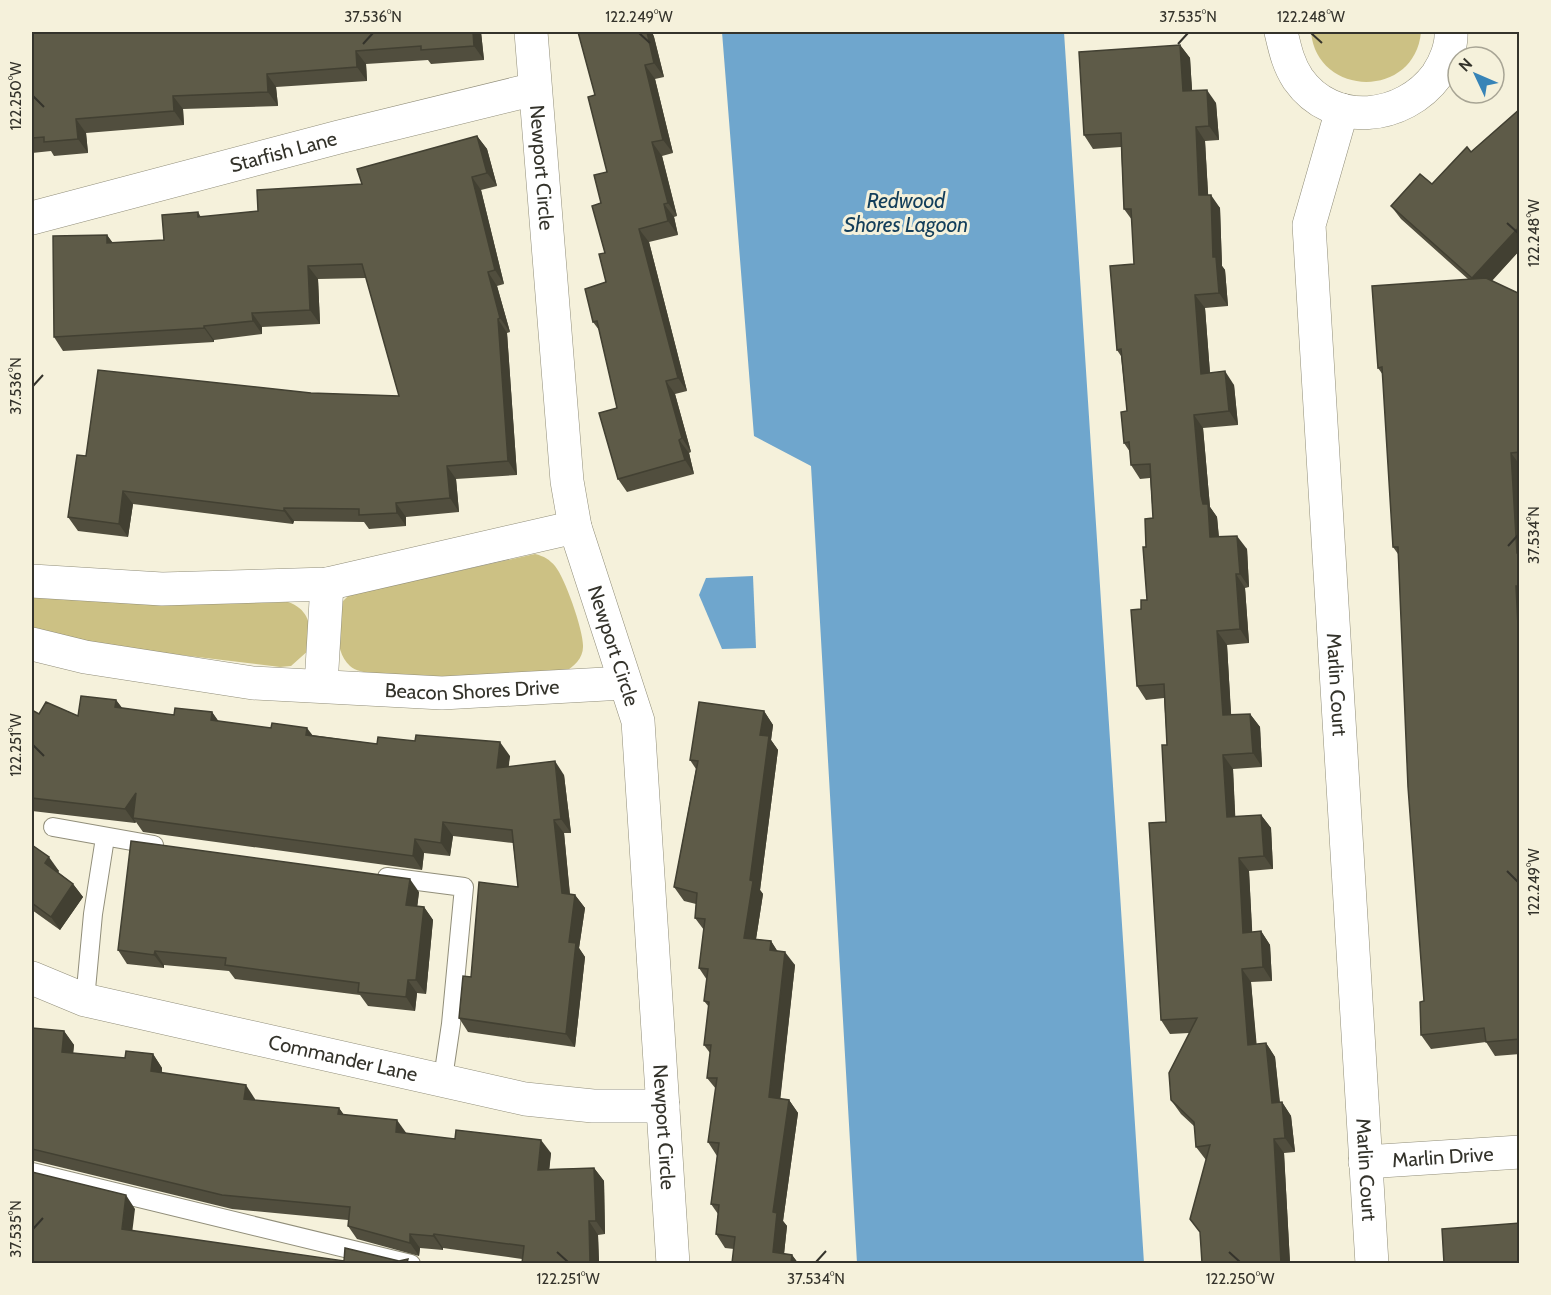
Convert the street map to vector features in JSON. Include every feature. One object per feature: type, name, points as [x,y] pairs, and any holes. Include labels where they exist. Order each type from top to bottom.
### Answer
[{"type":"street","name":"Newport Circle","points":[[531,32],[567,481],[575,527],[638,721],[673,1263]]},
{"type":"street","points":[[1281,32],[1286,57],[1299,80],[1318,99],[1342,110],[1372,113],[1401,107],[1425,90],[1443,66],[1451,32]]},
{"type":"street","name":"Starfish Lane","points":[[32,218],[339,137],[535,89]]},
{"type":"street","name":"Marlin Court","points":[[1342,110],[1309,225],[1372,1263]]},
{"type":"street","points":[[32,581],[162,589],[327,584],[575,527]]},
{"type":"street","points":[[321,685],[327,584]]},
{"type":"street","name":"Beacon Shores Drive","points":[[32,644],[85,657],[253,683],[442,693],[624,683]]},
{"type":"street","name":"Commander Lane","points":[[32,978],[85,1000],[442,1078],[525,1099],[593,1106],[663,1106]]},
{"type":"street","name":"Marlin Drive","points":[[1365,1162],[1520,1152]]},
{"type":"lane","points":[[53,827],[105,838],[175,848]]},
{"type":"lane","points":[[85,1000],[93,914],[105,838]]},
{"type":"lane","points":[[372,874],[464,887],[451,1024],[442,1078]]},
{"type":"lane","points":[[32,1172],[411,1263]]},
{"type":"shaded area","points":[[1311,32],[1421,32],[1415,54],[1402,70],[1385,79],[1366,82],[1347,79],[1330,69],[1317,54]]},
{"type":"shaded area","points":[[535,554],[549,560],[559,572],[569,593],[580,630],[583,647],[580,658],[564,672],[451,677],[387,676],[364,672],[350,666],[341,653],[338,637],[340,604],[349,595]]},
{"type":"shaded area","points":[[32,597],[160,605],[288,602],[296,605],[308,621],[310,649],[291,666],[280,667],[139,650],[41,634],[32,630]]},
{"type":"water","name":"Redwood Shores Lagoon","points":[[722,32],[1064,32],[1144,1263],[857,1263],[811,466],[754,436]]},
{"type":"water","points":[[753,576],[756,648],[722,649],[699,595],[706,578]]},
{"type":"building","points":[[32,32],[473,32],[474,46],[421,50],[421,46],[356,51],[357,67],[267,74],[268,92],[173,96],[174,111],[76,119],[78,139],[44,142],[44,137],[32,138]]},
{"type":"building","points":[[578,32],[647,32],[654,63],[645,65],[663,140],[652,142],[668,203],[664,204],[668,221],[639,229],[678,378],[666,381],[682,438],[679,440],[685,460],[618,479],[599,413],[617,408],[597,321],[593,322],[585,289],[606,282],[599,254],[605,253],[592,206],[601,203],[594,175],[607,172],[588,97],[595,95]]},
{"type":"building","points":[[1180,45],[1183,91],[1207,90],[1209,126],[1196,127],[1199,195],[1211,195],[1213,257],[1216,257],[1219,293],[1195,295],[1201,374],[1225,371],[1229,411],[1194,415],[1201,496],[1203,504],[1208,504],[1210,537],[1237,536],[1240,574],[1236,574],[1240,629],[1217,631],[1223,715],[1250,714],[1253,753],[1223,755],[1227,817],[1261,815],[1264,856],[1239,858],[1243,933],[1261,931],[1263,967],[1242,969],[1248,1045],[1266,1043],[1272,1103],[1282,1102],[1285,1138],[1274,1139],[1281,1263],[1202,1263],[1200,1232],[1190,1219],[1210,1145],[1196,1147],[1194,1122],[1171,1100],[1169,1073],[1197,1018],[1161,1020],[1149,823],[1166,822],[1162,745],[1167,745],[1164,684],[1137,686],[1131,610],[1141,609],[1141,600],[1147,600],[1143,547],[1146,547],[1145,519],[1153,518],[1150,464],[1131,465],[1129,442],[1124,443],[1121,412],[1127,411],[1121,349],[1117,350],[1110,266],[1134,264],[1131,209],[1124,209],[1121,133],[1084,135],[1079,52]]},
{"type":"building","points":[[1520,109],[1520,226],[1472,278],[1391,206],[1420,174],[1432,184],[1467,147],[1471,152]]},
{"type":"building","points":[[477,136],[487,173],[472,177],[495,270],[488,272],[500,318],[498,319],[508,461],[447,466],[450,498],[396,503],[397,513],[359,515],[359,509],[284,508],[284,511],[123,491],[119,524],[68,517],[77,455],[86,456],[98,370],[311,393],[399,396],[362,264],[308,266],[310,310],[252,313],[253,321],[204,326],[204,328],[54,337],[53,236],[107,235],[107,243],[164,240],[162,215],[198,212],[198,217],[258,211],[257,190],[362,184],[357,169]]},
{"type":"building","points":[[1486,278],[1518,293],[1520,322],[1520,452],[1511,453],[1517,553],[1520,553],[1520,586],[1516,586],[1520,666],[1520,1039],[1486,1042],[1484,1028],[1421,1035],[1420,1002],[1424,1001],[1408,787],[1398,547],[1393,547],[1382,367],[1378,368],[1372,286]]},
{"type":"building","points":[[81,696],[116,700],[115,707],[174,715],[175,708],[212,712],[211,720],[271,728],[272,723],[307,728],[306,735],[377,744],[378,737],[415,741],[416,735],[500,742],[497,768],[555,761],[561,819],[554,820],[562,893],[575,895],[569,942],[576,943],[566,1034],[459,1018],[463,976],[471,977],[479,882],[518,887],[512,830],[443,822],[441,843],[415,839],[413,856],[133,818],[136,793],[125,809],[32,798],[32,710],[39,714],[46,702],[78,716]]},
{"type":"building","points":[[699,702],[764,711],[760,735],[769,736],[750,880],[753,881],[744,938],[771,941],[770,950],[785,952],[769,1097],[789,1100],[773,1212],[777,1213],[773,1252],[792,1255],[791,1263],[732,1263],[735,1237],[716,1234],[719,1205],[711,1204],[719,1143],[708,1142],[717,1078],[707,1078],[711,1045],[704,1045],[709,1002],[704,1001],[708,969],[699,968],[705,919],[695,918],[697,893],[674,887],[698,761],[690,760]]},
{"type":"building","points":[[131,841],[410,879],[406,905],[424,907],[416,980],[408,980],[406,997],[358,992],[359,983],[225,965],[226,958],[155,951],[154,955],[118,950]]},
{"type":"building","points":[[32,845],[49,857],[45,863],[73,884],[51,917],[32,903]]},
{"type":"building","points":[[32,1028],[64,1031],[62,1052],[125,1058],[126,1051],[153,1054],[151,1071],[246,1085],[244,1099],[339,1108],[338,1114],[397,1120],[396,1132],[455,1139],[456,1130],[541,1140],[538,1170],[594,1168],[596,1221],[589,1221],[590,1263],[522,1263],[524,1246],[434,1234],[433,1236],[410,1234],[410,1243],[348,1226],[350,1207],[222,1195],[32,1149]]},
{"type":"building","points":[[32,1172],[126,1195],[122,1229],[344,1261],[345,1248],[399,1261],[408,1259],[407,1263],[32,1263]]},
{"type":"building","points":[[1520,1223],[1520,1263],[1444,1263],[1442,1229]]}]
